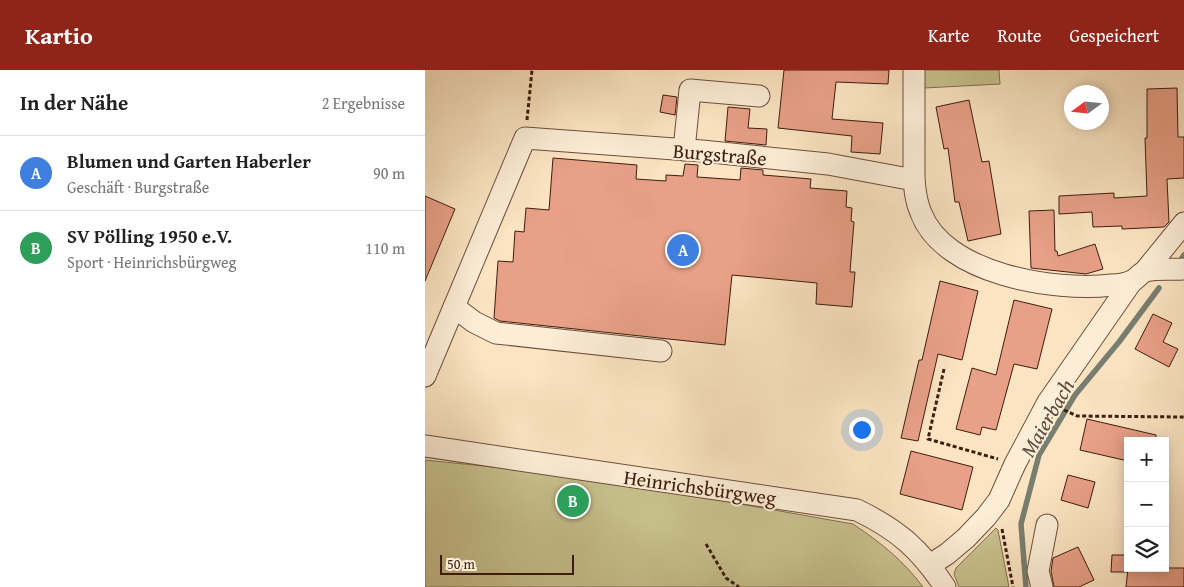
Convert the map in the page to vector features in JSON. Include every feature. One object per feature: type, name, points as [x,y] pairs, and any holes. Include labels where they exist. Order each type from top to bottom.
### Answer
[{"type":"street","points":[[914,70],[914,180],[921,213],[938,240],[954,254],[983,268],[1015,278],[1047,284],[1089,287],[1113,285],[1139,276],[1184,270]]},
{"type":"street","points":[[684,150],[690,90],[759,96]]},
{"type":"street","name":"Burgstraße","points":[[525,138],[684,150],[829,164],[914,180]]},
{"type":"street","points":[[425,376],[525,138]]},
{"type":"street","points":[[930,565],[966,538],[999,500],[1015,464],[1048,402],[1139,276],[1184,223]]},
{"type":"street","points":[[454,307],[474,322],[496,333],[661,351]]},
{"type":"street","name":"Heinrichsbürgweg","points":[[425,446],[857,510],[877,520],[915,548],[930,565],[945,587]]},
{"type":"street","points":[[1042,587],[1039,571],[1047,525]]},
{"type":"path","points":[[525,138],[531,70]]},
{"type":"path","points":[[944,369],[928,439],[1015,464]]},
{"type":"path","points":[[1077,416],[1184,417]]},
{"type":"path","points":[[999,500],[1002,529],[1013,587]]},
{"type":"path","points":[[706,544],[726,578],[739,587]]},
{"type":"shaded area","points":[[924,70],[999,70],[1000,84],[924,88]]},
{"type":"shaded area","points":[[425,460],[589,477],[853,524],[891,553],[923,587],[425,587]]},
{"type":"shaded area","points":[[996,528],[998,530],[1009,587],[959,587],[954,574],[956,568]]},
{"type":"building","points":[[784,70],[889,70],[888,84],[836,82],[832,119],[883,123],[880,154],[851,152],[852,136],[778,128]]},
{"type":"building","points":[[1177,88],[1178,137],[1184,137],[1184,178],[1167,179],[1169,222],[1164,227],[1122,229],[1122,226],[1093,227],[1092,212],[1059,214],[1059,196],[1114,193],[1114,198],[1147,196],[1145,138],[1147,138],[1147,89]]},
{"type":"building","points":[[663,95],[677,97],[675,115],[660,112]]},
{"type":"building","points":[[969,100],[982,162],[989,161],[1001,234],[968,241],[959,202],[955,202],[948,148],[944,149],[936,107]]},
{"type":"building","points":[[728,107],[750,109],[748,128],[767,129],[766,145],[725,141]]},
{"type":"building","points":[[553,158],[637,165],[636,179],[666,181],[666,175],[683,176],[685,164],[698,165],[697,177],[740,180],[741,168],[763,170],[763,175],[811,179],[810,188],[847,191],[846,207],[852,208],[851,221],[854,222],[850,272],[855,272],[852,307],[816,304],[817,283],[732,275],[725,345],[500,321],[494,318],[498,261],[513,262],[515,231],[524,232],[526,208],[549,210]]},
{"type":"building","points":[[425,196],[455,209],[425,281]]},
{"type":"building","points":[[1054,210],[1055,251],[1057,251],[1058,256],[1095,244],[1103,269],[1086,274],[1031,268],[1029,211]]},
{"type":"building","points":[[940,281],[978,291],[962,360],[938,354],[918,441],[901,438],[919,360],[922,360]]},
{"type":"building","points":[[1014,300],[1052,309],[1037,369],[1014,364],[996,430],[982,427],[980,435],[956,429],[972,368],[996,375]]},
{"type":"building","points":[[1153,314],[1172,323],[1163,342],[1178,349],[1169,367],[1135,349]]},
{"type":"building","points":[[1087,419],[1156,435],[1156,437],[1124,437],[1124,460],[1080,450]]},
{"type":"building","points":[[911,451],[973,467],[962,510],[900,494]]},
{"type":"building","points":[[1068,475],[1095,482],[1088,508],[1061,500]]},
{"type":"building","points":[[1078,547],[1094,580],[1079,587],[1054,587],[1051,571],[1053,558]]},
{"type":"building","points":[[1112,555],[1124,555],[1124,572],[1111,572]]},
{"type":"building","points":[[1169,568],[1184,568],[1184,587],[1126,587],[1128,572],[1169,572]]},
{"type":"waterway","name":"Maierbach","points":[[1026,587],[1021,524],[1039,455],[1075,395],[1119,342],[1159,288]]},
{"type":"place","name":"Blumen und Garten Haberler","points":[[683,250]]},
{"type":"place","name":"SV Pölling 1950 e.V.","points":[[573,501]]}]
